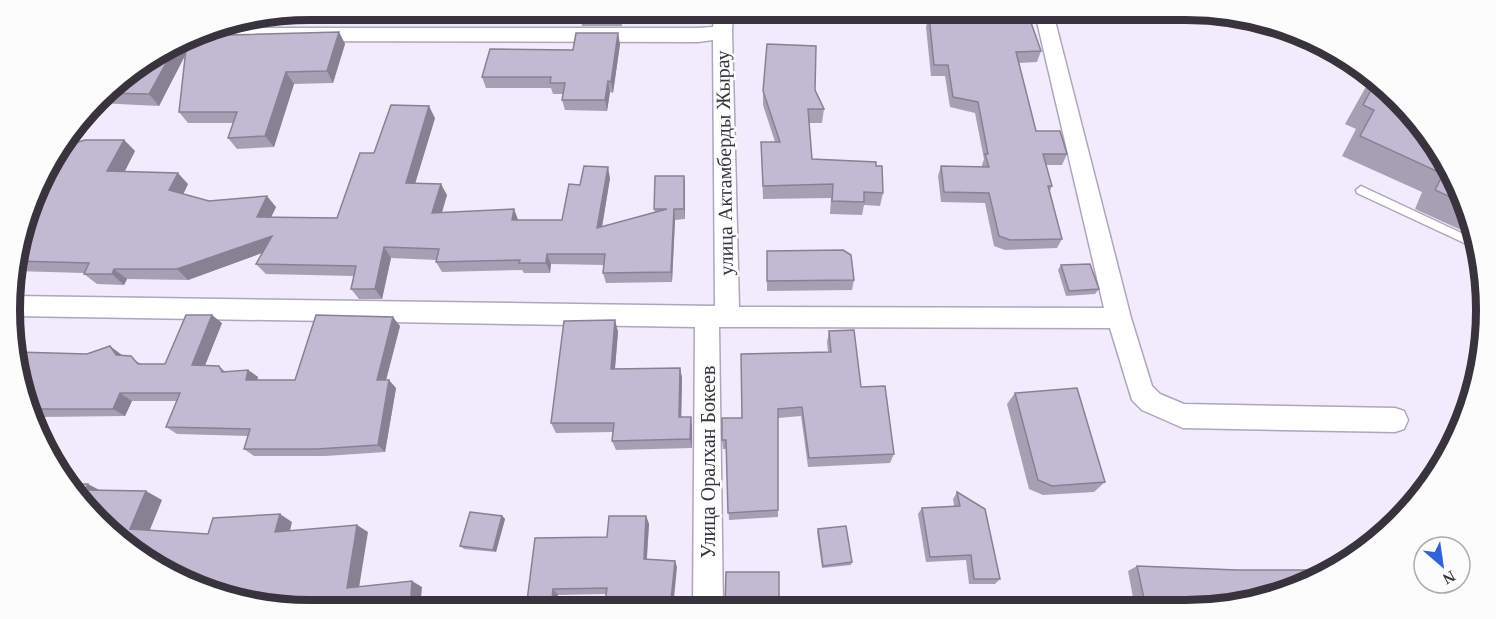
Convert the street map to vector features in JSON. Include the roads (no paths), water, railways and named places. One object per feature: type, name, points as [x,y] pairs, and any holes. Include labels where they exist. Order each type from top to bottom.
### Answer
[{"type":"street","name":"улица Актамберды Жырау","points":[[717,316],[723,20]]},
{"type":"street","points":[[1046,20],[1119,318],[1141,392],[1151,402],[1183,416],[1395,420]]},
{"type":"street","points":[[219,34],[698,35],[722,32]]},
{"type":"street","points":[[20,306],[717,316],[1119,318]]},
{"type":"street","name":"Улица Оралхан Бокеев","points":[[708,600],[717,316]]},
{"type":"lane","points":[[1361,190],[1469,241]]}]
